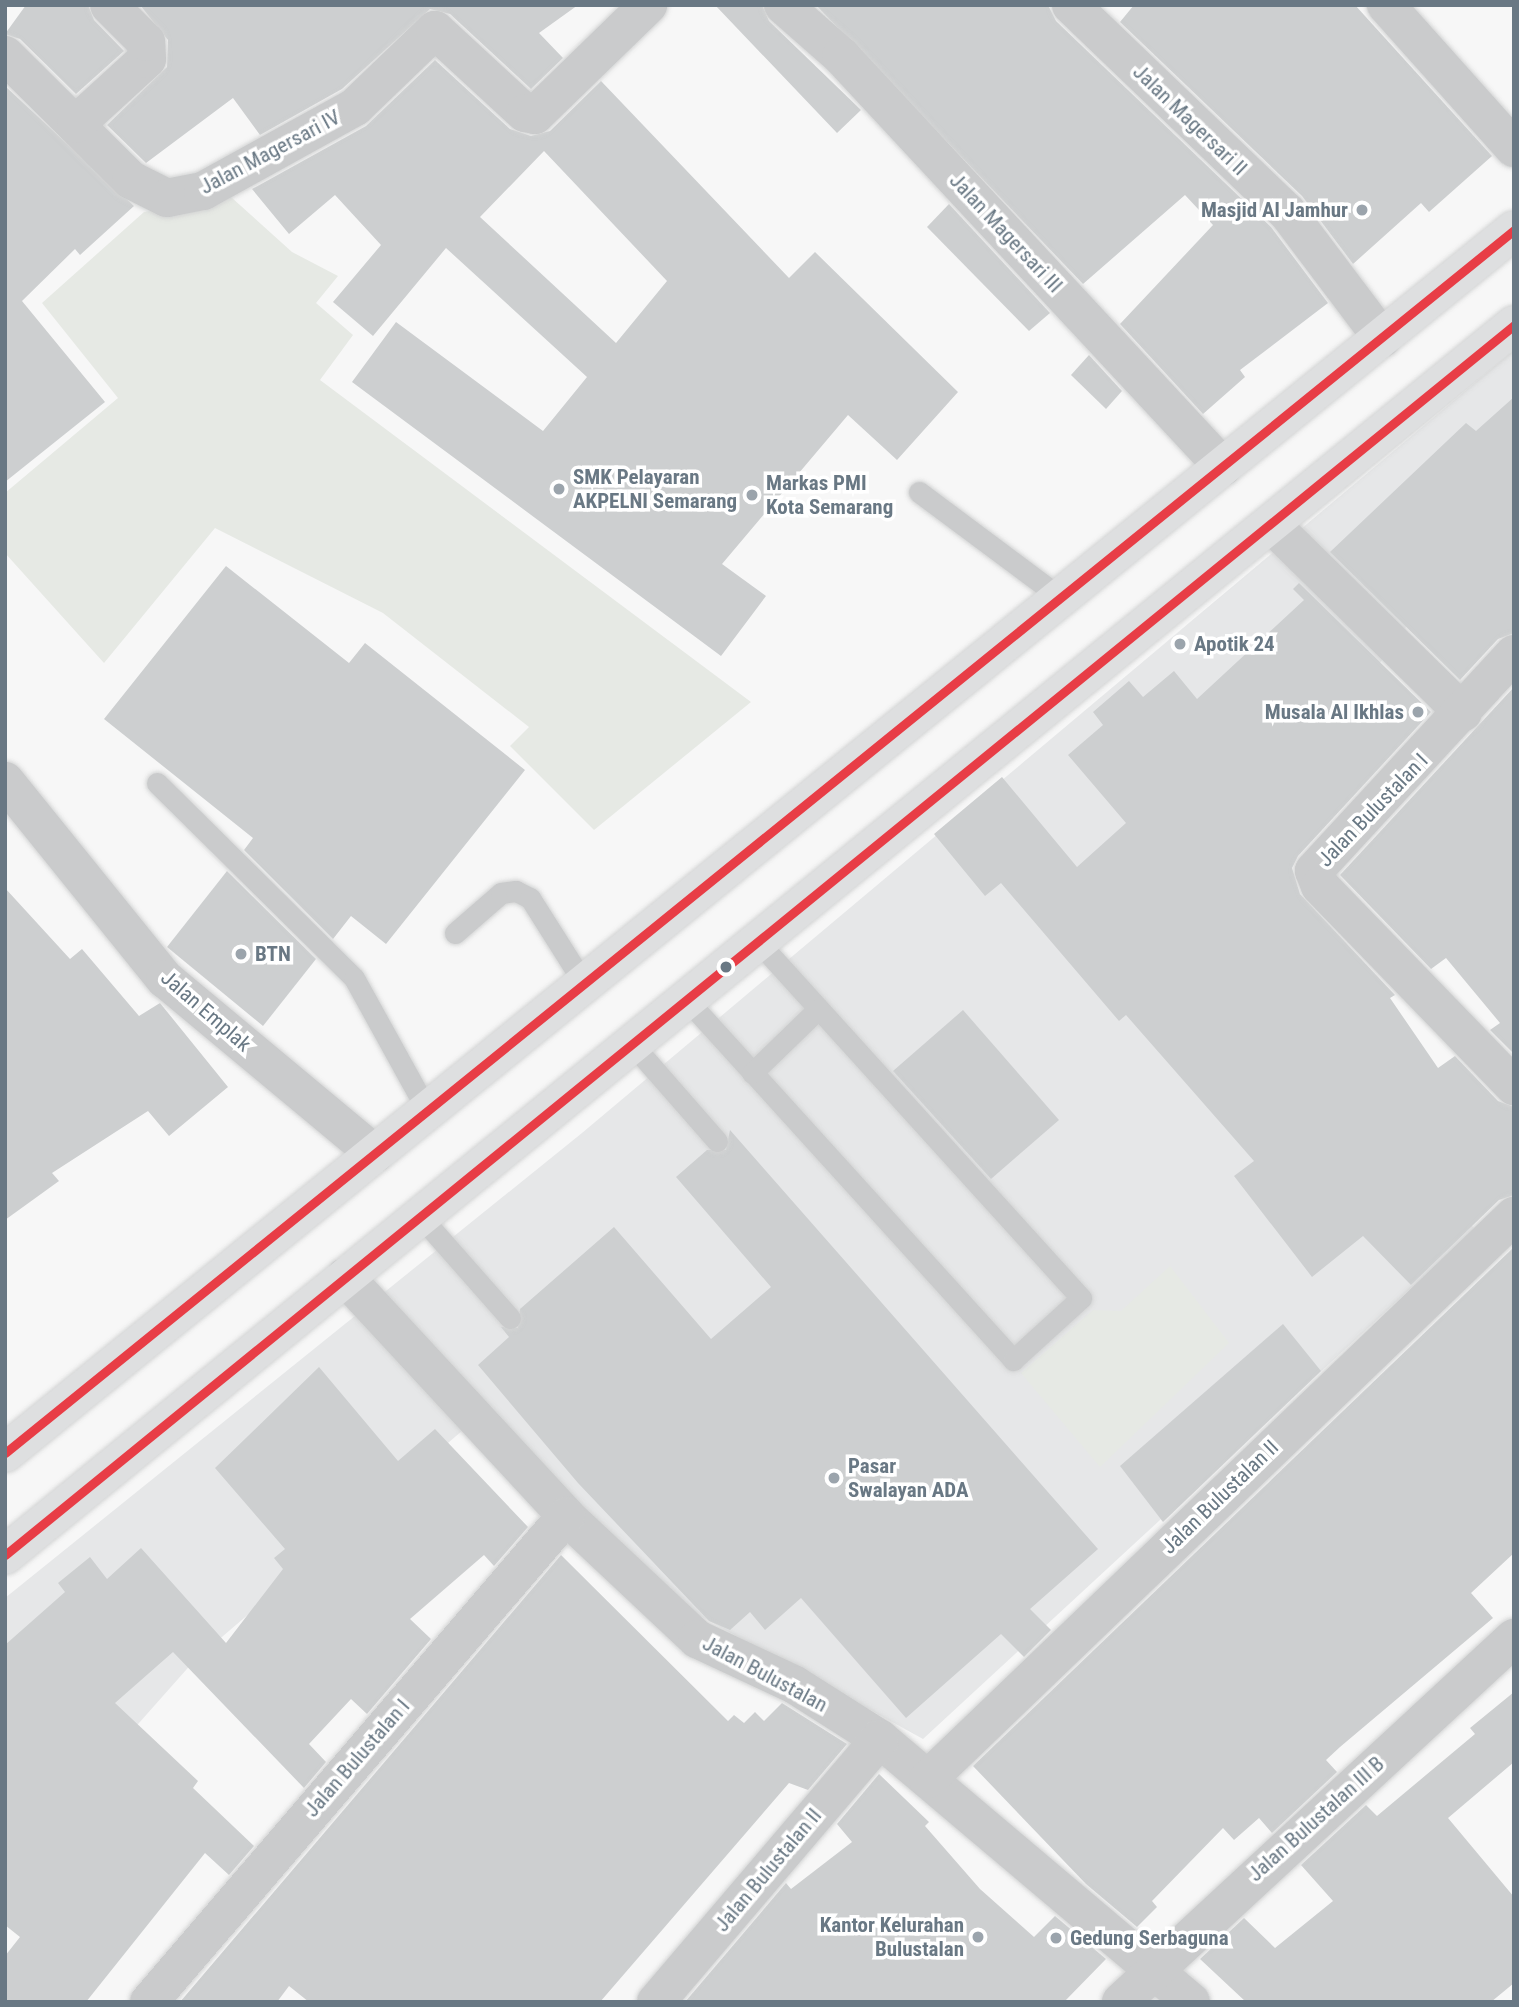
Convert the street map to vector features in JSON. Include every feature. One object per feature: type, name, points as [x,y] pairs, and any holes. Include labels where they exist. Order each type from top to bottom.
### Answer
[{"type":"highway","points":[[5,1454],[1514,230]]},
{"type":"highway","points":[[5,1555],[1514,325]]},
{"type":"street","points":[[76,124],[147,59],[146,42],[109,5]]},
{"type":"street","name":"Jalan Magersari IV","points":[[5,55],[153,194],[203,191],[355,107],[427,18],[525,113],[535,116],[648,5]]},
{"type":"street","name":"Jalan Magersari III","points":[[783,5],[841,56],[1223,467]]},
{"type":"street","name":"Jalan Magersari II","points":[[1071,5],[1287,212],[1382,338]]},
{"type":"street","points":[[1386,5],[1514,148]]},
{"type":"street","points":[[1271,524],[1463,713]]},
{"type":"street","name":"Jalan Bulustalan I","points":[[1514,654],[1463,713],[1314,871],[1320,886],[1514,1086]]},
{"type":"street","name":"Jalan Emplak","points":[[6,783],[165,979],[375,1154]]},
{"type":"street","name":"Jalan Bulustalan II","points":[[928,1779],[1514,1216]]},
{"type":"street","name":"Jalan Bulustalan","points":[[345,1277],[566,1516],[697,1639],[795,1685],[880,1739],[1191,2002]]},
{"type":"street","name":"Jalan Bulustalan I","points":[[149,2002],[566,1516]]},
{"type":"street","name":"Jalan Bulustalan III B","points":[[1121,2002],[1514,1639]]},
{"type":"street","name":"Jalan Bulustalan II","points":[[656,2002],[880,1739]]},
{"type":"lane","points":[[919,492],[1061,598]]},
{"type":"lane","points":[[157,783],[354,978],[428,1112]]},
{"type":"lane","points":[[455,933],[501,892],[516,891],[530,898],[585,985]]},
{"type":"lane","points":[[687,1000],[1013,1360],[1081,1298],[758,942]]},
{"type":"lane","points":[[752,1073],[818,1009]]},
{"type":"lane","points":[[632,1044],[717,1141]]},
{"type":"lane","points":[[420,1216],[510,1318]]},
{"type":"shaded area","points":[[231,197],[292,252],[338,276],[316,303],[353,335],[320,380],[751,702],[594,830],[510,746],[529,727],[383,613],[215,528],[104,663],[5,553],[5,493],[118,398],[42,303],[144,212]]},
{"type":"shaded area","points":[[1514,350],[1514,495],[1458,555],[1328,735],[1180,919],[1475,1229],[923,1739],[646,1586],[491,1406],[194,1661],[5,1874],[5,1598],[582,1133]]},
{"type":"shaded area","points":[[1170,1266],[1229,1343],[1100,1467],[1021,1373],[1093,1310],[1121,1311]]},
{"type":"building","points":[[26,5],[88,5],[94,20],[124,51],[76,94],[20,39],[5,34]]},
{"type":"building","points":[[140,5],[578,5],[539,33],[563,58],[531,89],[450,14],[430,9],[342,89],[260,135],[233,98],[146,163],[107,125],[167,67],[168,40]]},
{"type":"building","points":[[715,5],[762,5],[769,21],[861,110],[837,133]]},
{"type":"building","points":[[816,5],[1048,5],[1056,21],[1271,227],[1328,303],[1240,370],[1245,377],[1203,414],[1120,324],[1213,225],[1185,195],[1083,284]]},
{"type":"building","points":[[1134,5],[1355,5],[1492,156],[1429,212],[1421,203],[1353,264],[1302,196],[1120,22]]},
{"type":"building","points":[[435,60],[510,129],[531,136],[550,131],[601,81],[789,278],[815,252],[958,392],[897,460],[848,415],[722,564],[766,596],[721,656],[352,382],[396,322],[543,431],[587,377],[446,248],[373,336],[333,302],[381,245],[335,195],[289,234],[252,189],[366,126]],"holes":[[[544,151],[667,281],[616,343],[480,217]]]},
{"type":"building","points":[[5,86],[134,206],[80,255],[75,249],[22,301],[105,402],[5,482]]},
{"type":"building","points":[[949,204],[1050,313],[1029,331],[927,227]]},
{"type":"building","points":[[1089,355],[1122,391],[1106,409],[1071,375]]},
{"type":"building","points":[[1514,397],[1514,633],[1498,639],[1460,680],[1330,552],[1466,423],[1476,431]]},
{"type":"building","points":[[226,566],[349,663],[365,643],[525,770],[386,944],[351,916],[333,939],[244,850],[253,838],[104,719]]},
{"type":"building","points":[[1299,583],[1431,712],[1298,856],[1292,868],[1300,894],[1395,995],[1390,998],[1438,1068],[1455,1056],[1498,1101],[1514,1107],[1514,1195],[1499,1200],[1411,1285],[1363,1236],[1312,1277],[1234,1176],[1254,1161],[1126,1015],[1119,1021],[1001,883],[985,896],[934,834],[1002,777],[1077,867],[1126,823],[1068,755],[1103,725],[1093,712],[1129,681],[1143,697],[1174,671],[1197,699],[1304,600],[1293,589]]},
{"type":"building","points":[[1514,687],[1514,1054],[1490,1030],[1500,1023],[1446,958],[1431,969],[1340,875]]},
{"type":"building","name":"BTN","points":[[227,871],[316,959],[263,1026],[167,947]]},
{"type":"building","points":[[5,888],[70,959],[82,949],[139,1016],[160,1003],[228,1087],[169,1136],[148,1111],[52,1173],[59,1181],[5,1220]]},
{"type":"building","points":[[963,1010],[1059,1120],[991,1179],[893,1071]]},
{"type":"building","name":"Pasar Swalayan ADA","points":[[730,1130],[1098,1549],[1030,1609],[1051,1630],[1024,1657],[1001,1634],[906,1718],[801,1598],[765,1630],[750,1612],[730,1630],[709,1621],[578,1483],[478,1365],[509,1337],[501,1327],[518,1328],[520,1309],[614,1227],[711,1339],[771,1287],[676,1177],[707,1150],[726,1150]]},
{"type":"building","points":[[1514,1247],[1514,1553],[1471,1593],[1493,1618],[1326,1760],[1337,1772],[1272,1833],[1259,1818],[1234,1840],[1223,1828],[1152,1901],[1157,1907],[1137,1927],[1086,1884],[973,1766]]},
{"type":"building","points":[[1283,1324],[1321,1371],[1163,1522],[1120,1466]]},
{"type":"building","points":[[319,1367],[398,1461],[435,1429],[528,1527],[494,1566],[484,1555],[410,1619],[431,1639],[367,1714],[351,1699],[309,1744],[326,1762],[304,1788],[173,1652],[115,1703],[198,1781],[193,1788],[254,1846],[229,1875],[205,1853],[86,2002],[5,2002],[5,1956],[20,1937],[5,1925],[5,1645],[65,1592],[58,1583],[90,1557],[107,1579],[141,1548],[226,1643],[283,1569],[274,1558],[285,1549],[215,1468]]},
{"type":"building","points":[[561,1555],[728,1721],[734,1715],[744,1723],[755,1712],[764,1721],[782,1703],[847,1744],[808,1790],[789,1783],[600,2002],[309,2002],[289,1986],[277,2002],[180,2002]]},
{"type":"building","points":[[1514,1692],[1514,1762],[1448,1818],[1514,1897],[1514,1983],[1491,2002],[1246,2002],[1200,1959],[1244,1918],[1275,1948],[1333,1901],[1301,1865],[1366,1805],[1377,1816],[1475,1734],[1470,1728]]},
{"type":"building","points":[[879,1774],[929,1822],[925,1826],[980,1889],[1034,1937],[1055,1916],[1106,1959],[1064,2002],[685,2002],[786,1883],[791,1889],[852,1842],[837,1824]]},
{"type":"transit line","points":[[5,1453],[1514,230]]},
{"type":"transit line","points":[[5,1555],[1514,325]]},
{"type":"place","name":"Masjid Al Jamhur","points":[[1362,210]]},
{"type":"place","name":"SMK Pelayaran AKPELNI Semarang","points":[[559,489]]},
{"type":"place","name":"Markas PMI Kota Semarang","points":[[752,495]]},
{"type":"place","name":"Apotik 24","points":[[1180,644]]},
{"type":"place","name":"Musala Al Ikhlas","points":[[1418,712]]},
{"type":"place","name":"BTN","points":[[241,954]]},
{"type":"place","name":"Pasar Swalayan ADA","points":[[834,1478]]},
{"type":"place","name":"Kantor Kelurahan Bulustalan","points":[[978,1937]]},
{"type":"place","name":"Gedung Serbaguna","points":[[1056,1938]]}]
